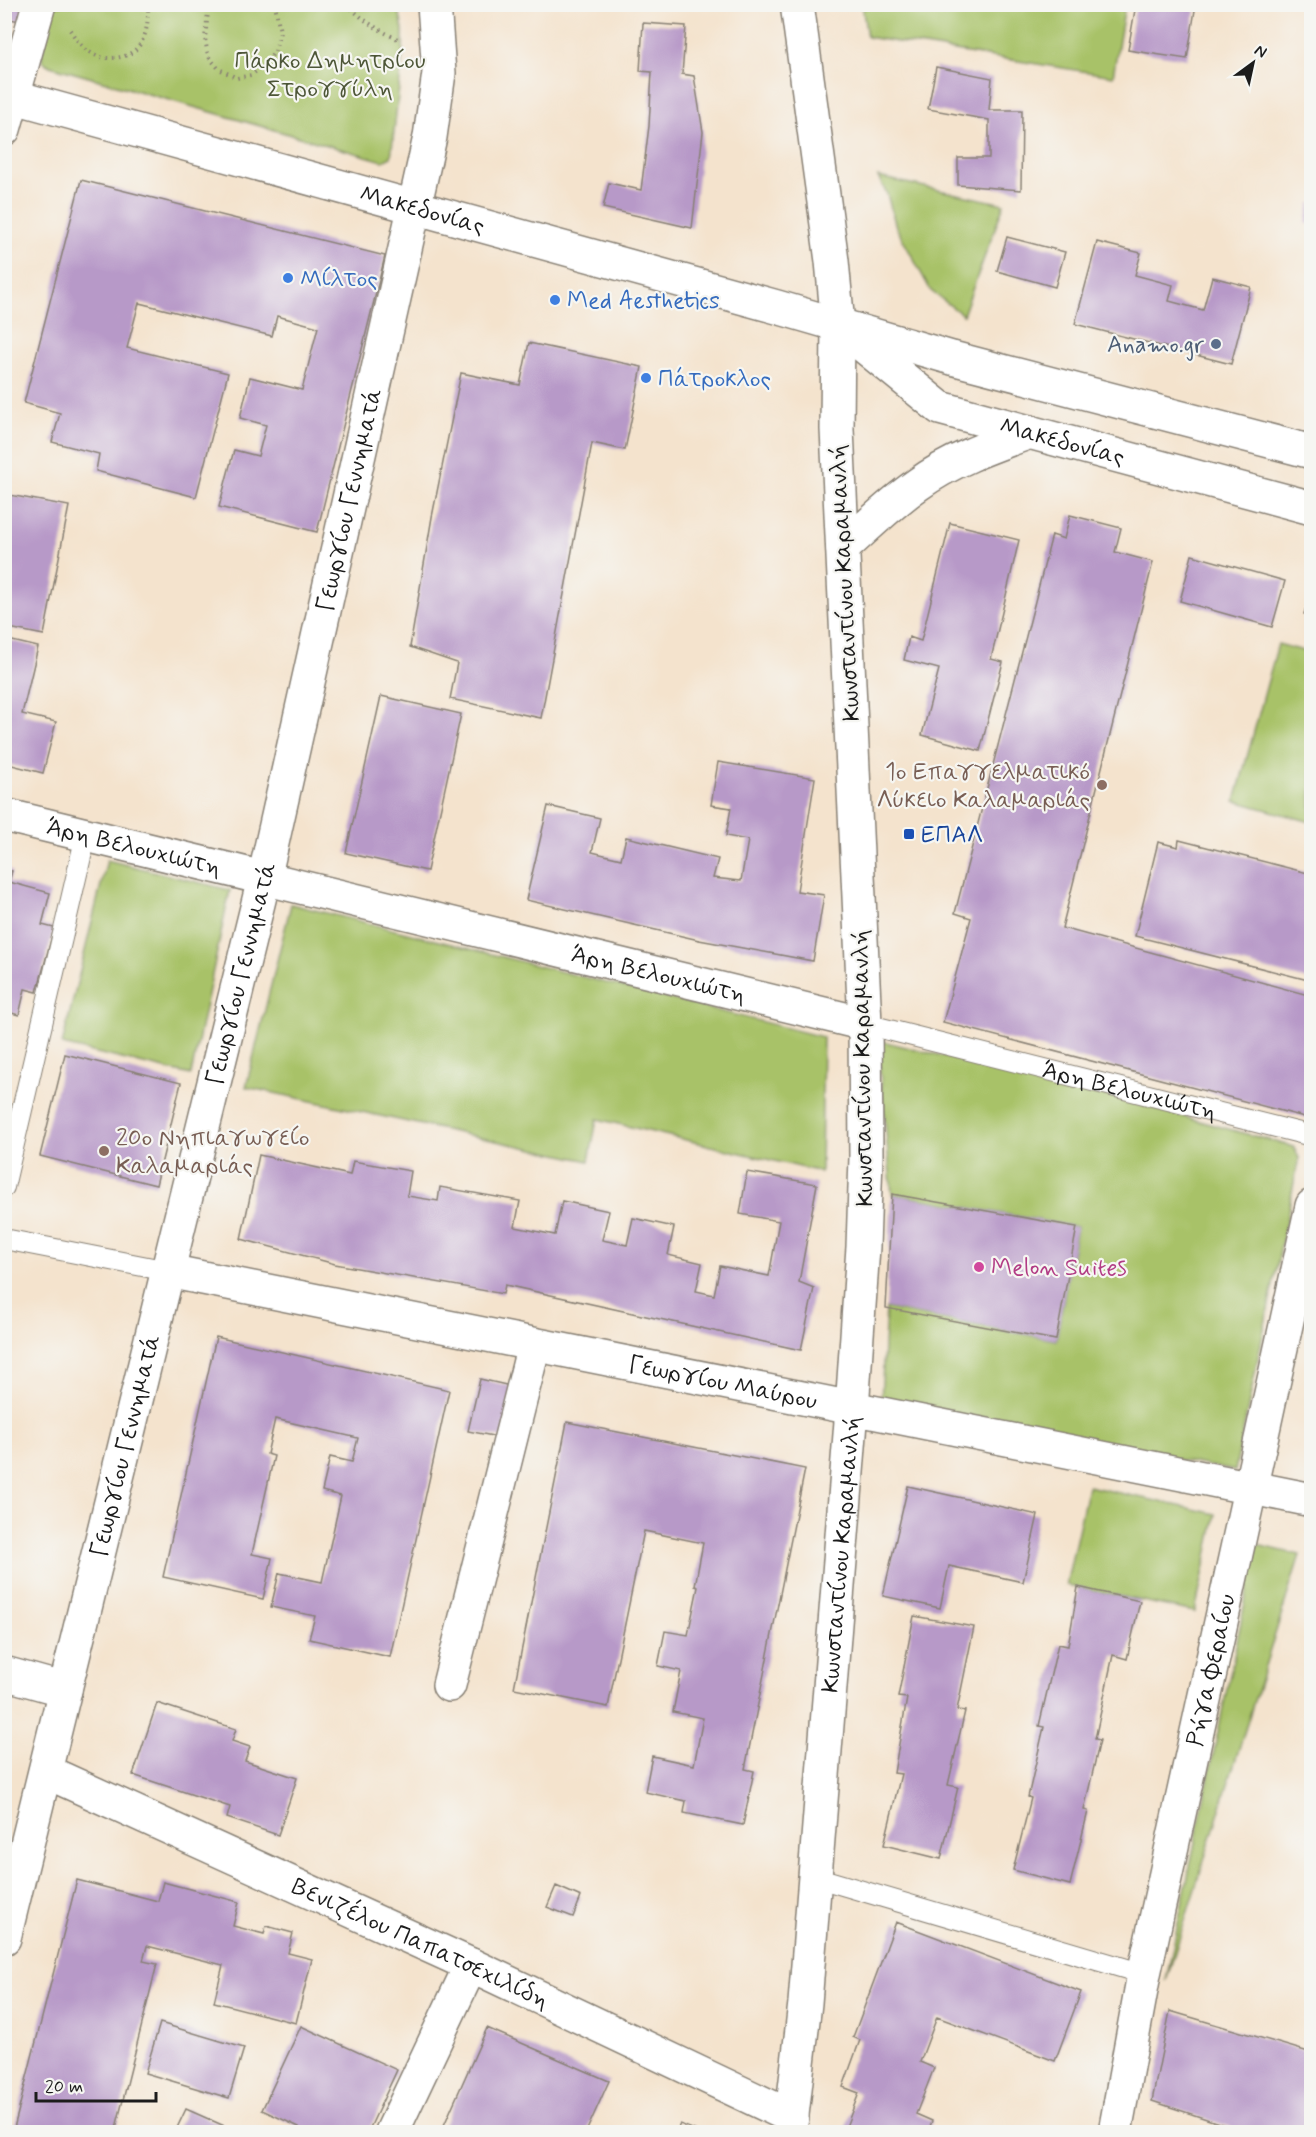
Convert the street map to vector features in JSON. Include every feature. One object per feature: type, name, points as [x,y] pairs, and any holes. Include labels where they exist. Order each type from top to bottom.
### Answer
[{"type":"street","points":[[4,129],[8,95],[39,4]]},
{"type":"street","name":"Γεωργίου Γεννηματά","points":[[4,1938],[264,879],[430,137],[440,73],[434,4]]},
{"type":"street","name":"Κωνσταντίνου Καραμανλή","points":[[791,2125],[804,2013],[852,1409],[863,1247],[866,1157],[865,1024],[837,429],[838,325],[832,261],[797,4]]},
{"type":"street","name":"Μακεδονίας","points":[[8,95],[964,361],[1311,452]]},
{"type":"street","name":"Μακεδονίας","points":[[838,325],[940,408],[1311,508]]},
{"type":"street","points":[[843,548],[916,485],[950,464],[1030,432]]},
{"type":"street","name":"Άρη Βελουχιώτη","points":[[4,815],[865,1024]]},
{"type":"street","name":"Ρήγα Φεραίου","points":[[1115,2133],[1144,1974],[1311,1206]]},
{"type":"street","name":"Γεωργίου Μαύρου","points":[[168,1271],[1311,1500]]},
{"type":"street","points":[[449,1685],[534,1346]]},
{"type":"street","points":[[4,1673],[65,1690]]},
{"type":"street","name":"Βενιζέλου Παπατσεχιλίδη","points":[[46,1772],[471,1965],[791,2125]]},
{"type":"street","points":[[392,2133],[471,1965]]},
{"type":"lane","points":[[4,1187],[86,835]]},
{"type":"lane","name":"Άρη Βελουχιώτη","points":[[865,1024],[1311,1136]]},
{"type":"lane","points":[[4,1239],[168,1271]]},
{"type":"lane","points":[[815,1877],[1144,1974]]},
{"type":"path","points":[[67,25],[87,51],[101,58],[121,58],[139,48],[147,31],[148,4]]},
{"type":"path","points":[[210,4],[205,38],[208,56],[219,69],[237,78],[251,75],[264,66],[275,51],[280,32],[275,4]]},
{"type":"path","points":[[347,4],[378,30],[403,42]]},
{"type":"green space","points":[[862,4],[1125,5],[1113,76],[867,37]]},
{"type":"green space","name":"Πάρκο Δημητρίου Στρογγύλη","points":[[55,5],[398,5],[403,30],[403,53],[391,157],[383,161],[50,66],[42,61],[42,53]]},
{"type":"green space","points":[[878,177],[1004,204],[963,315],[931,291],[896,227],[887,194]]},
{"type":"green space","points":[[1278,644],[1311,653],[1311,822],[1235,801]]},
{"type":"green space","points":[[107,860],[230,890],[191,1075],[62,1045]]},
{"type":"green space","points":[[291,904],[823,1037],[821,1172],[597,1119],[589,1161],[246,1087]]},
{"type":"green space","points":[[877,1040],[1101,1094],[1294,1147],[1299,1158],[1235,1471],[881,1402],[886,1308],[1056,1340],[1077,1227],[892,1194]]},
{"type":"green space","points":[[1088,1486],[1216,1514],[1195,1612],[1066,1585]]},
{"type":"green space","points":[[1257,1545],[1300,1555],[1166,1981]]},
{"type":"building","points":[[4,4],[24,4],[20,21],[4,18]]},
{"type":"building","points":[[1136,4],[1196,4],[1187,59],[1128,50]]},
{"type":"building","points":[[643,23],[686,26],[682,74],[694,76],[703,132],[692,228],[603,208],[609,183],[641,190],[649,126],[652,72],[640,71]]},
{"type":"building","points":[[936,67],[992,78],[989,110],[1022,110],[1021,190],[958,185],[958,158],[989,158],[989,120],[928,109]]},
{"type":"building","points":[[81,180],[385,256],[317,532],[219,507],[234,450],[258,456],[266,425],[240,418],[250,377],[302,390],[318,327],[277,316],[272,336],[139,303],[127,348],[228,373],[196,497],[96,471],[99,454],[52,442],[60,413],[24,403]]},
{"type":"building","points":[[1310,203],[1312,203],[1312,225],[1306,223]]},
{"type":"building","points":[[1007,237],[1065,252],[1055,287],[997,271]]},
{"type":"building","points":[[1097,242],[1141,253],[1135,275],[1173,285],[1169,301],[1203,310],[1212,277],[1251,287],[1231,364],[1075,324]]},
{"type":"building","points":[[529,343],[642,367],[625,450],[592,443],[541,718],[450,699],[457,663],[410,647],[432,517],[461,373],[520,385]]},
{"type":"building","points":[[4,494],[69,506],[44,635],[4,627]]},
{"type":"building","points":[[1070,515],[1121,528],[1115,552],[1153,562],[1062,928],[1312,996],[1312,1119],[943,1022],[971,918],[955,913],[1052,535],[1064,539]]},
{"type":"building","points":[[950,523],[1019,540],[991,659],[1003,662],[980,751],[922,735],[939,669],[904,660],[909,637],[921,641]]},
{"type":"building","points":[[1192,555],[1285,581],[1272,627],[1180,601]]},
{"type":"building","points":[[1312,591],[1312,616],[1304,614]]},
{"type":"building","points":[[4,639],[38,647],[22,714],[56,722],[43,773],[4,763]]},
{"type":"building","points":[[381,696],[461,714],[427,871],[346,853]]},
{"type":"building","points":[[718,762],[815,778],[797,891],[824,895],[813,961],[699,940],[526,900],[548,806],[600,818],[592,852],[621,859],[626,837],[718,859],[713,878],[741,881],[748,840],[726,836],[731,808],[711,805]]},
{"type":"building","points":[[1179,840],[1312,874],[1312,981],[1135,936],[1158,842],[1178,847]]},
{"type":"building","points":[[4,870],[12,871],[9,882],[50,893],[42,925],[54,928],[37,992],[25,989],[19,1015],[4,1011]]},
{"type":"building","points":[[65,1054],[181,1083],[156,1185],[40,1156]]},
{"type":"building","points":[[259,1155],[350,1175],[353,1161],[411,1171],[407,1196],[438,1201],[440,1187],[520,1201],[515,1227],[555,1235],[562,1201],[609,1211],[602,1240],[627,1245],[633,1218],[674,1227],[668,1255],[702,1263],[696,1291],[714,1295],[720,1266],[769,1276],[779,1221],[740,1214],[747,1172],[817,1184],[799,1282],[814,1288],[801,1350],[505,1285],[503,1294],[335,1264],[241,1239]]},
{"type":"building","name":"Melon Suites","points":[[892,1194],[1077,1227],[1056,1340],[886,1308]]},
{"type":"building","points":[[216,1337],[449,1390],[390,1657],[309,1639],[315,1616],[271,1607],[279,1573],[322,1582],[341,1496],[322,1491],[330,1457],[352,1462],[358,1438],[275,1419],[267,1454],[274,1456],[252,1554],[272,1558],[263,1599],[163,1577]]},
{"type":"building","points":[[480,1379],[519,1388],[508,1439],[468,1431]]},
{"type":"building","points":[[567,1422],[805,1469],[745,1769],[754,1771],[743,1825],[684,1813],[686,1801],[645,1792],[652,1756],[694,1765],[703,1718],[673,1712],[681,1671],[658,1666],[665,1631],[688,1635],[698,1587],[695,1586],[703,1543],[644,1531],[608,1707],[514,1688]]},
{"type":"building","points":[[908,1486],[1038,1515],[1023,1582],[949,1566],[940,1608],[883,1596]]},
{"type":"building","points":[[1078,1587],[1140,1601],[1127,1659],[1113,1655],[1095,1739],[1100,1740],[1084,1810],[1088,1811],[1070,1885],[1013,1870],[1031,1798],[1028,1797],[1044,1727],[1039,1726],[1058,1644],[1068,1646]]},
{"type":"building","points":[[914,1616],[974,1627],[957,1710],[965,1711],[948,1785],[958,1787],[941,1859],[884,1845],[901,1774],[894,1773],[907,1698],[898,1697]]},
{"type":"building","points":[[157,1703],[236,1729],[232,1741],[250,1747],[245,1761],[297,1778],[278,1835],[227,1818],[230,1807],[133,1775]]},
{"type":"building","points":[[77,1880],[158,1901],[163,1882],[239,1902],[233,1926],[264,1934],[266,1926],[293,1933],[288,1953],[312,1959],[296,2023],[214,2002],[223,1965],[147,1946],[143,1961],[157,1964],[115,2132],[13,2132]]},
{"type":"building","points":[[556,1886],[581,1897],[573,1917],[547,1907]]},
{"type":"building","points":[[896,1922],[1081,1992],[1055,2061],[937,2017],[920,2062],[934,2068],[916,2114],[932,2121],[928,2132],[844,2132],[859,2093],[843,2087],[860,2040],[853,2037]]},
{"type":"building","points":[[1170,2011],[1312,2053],[1312,2132],[1246,2132],[1152,2101]]},
{"type":"building","points":[[160,2023],[244,2048],[229,2098],[145,2073]]},
{"type":"building","points":[[301,2026],[397,2070],[368,2132],[297,2132],[299,2127],[262,2110]]},
{"type":"building","points":[[487,2028],[609,2081],[586,2132],[441,2132]]},
{"type":"building","points":[[186,2109],[238,2132],[175,2132]]},
{"type":"building","points":[[680,2124],[699,2132],[676,2132]]},
{"type":"place","name":"Μίλτος","points":[[288,278]]},
{"type":"place","name":"Med Aesthetics","points":[[555,300]]},
{"type":"place","name":"Anamo.gr","points":[[1216,344]]},
{"type":"place","name":"Πάτροκλος","points":[[646,378]]},
{"type":"place","name":"1ο Επαγγελματικό Λύκειο Καλαμαριάς","points":[[1102,785]]},
{"type":"place","name":"ΕΠΑΛ","points":[[909,834]]},
{"type":"place","name":"20ο Νηπιαγωγείο Καλαμαριάς","points":[[104,1151]]},
{"type":"place","name":"Melon Suites","points":[[979,1267]]}]
